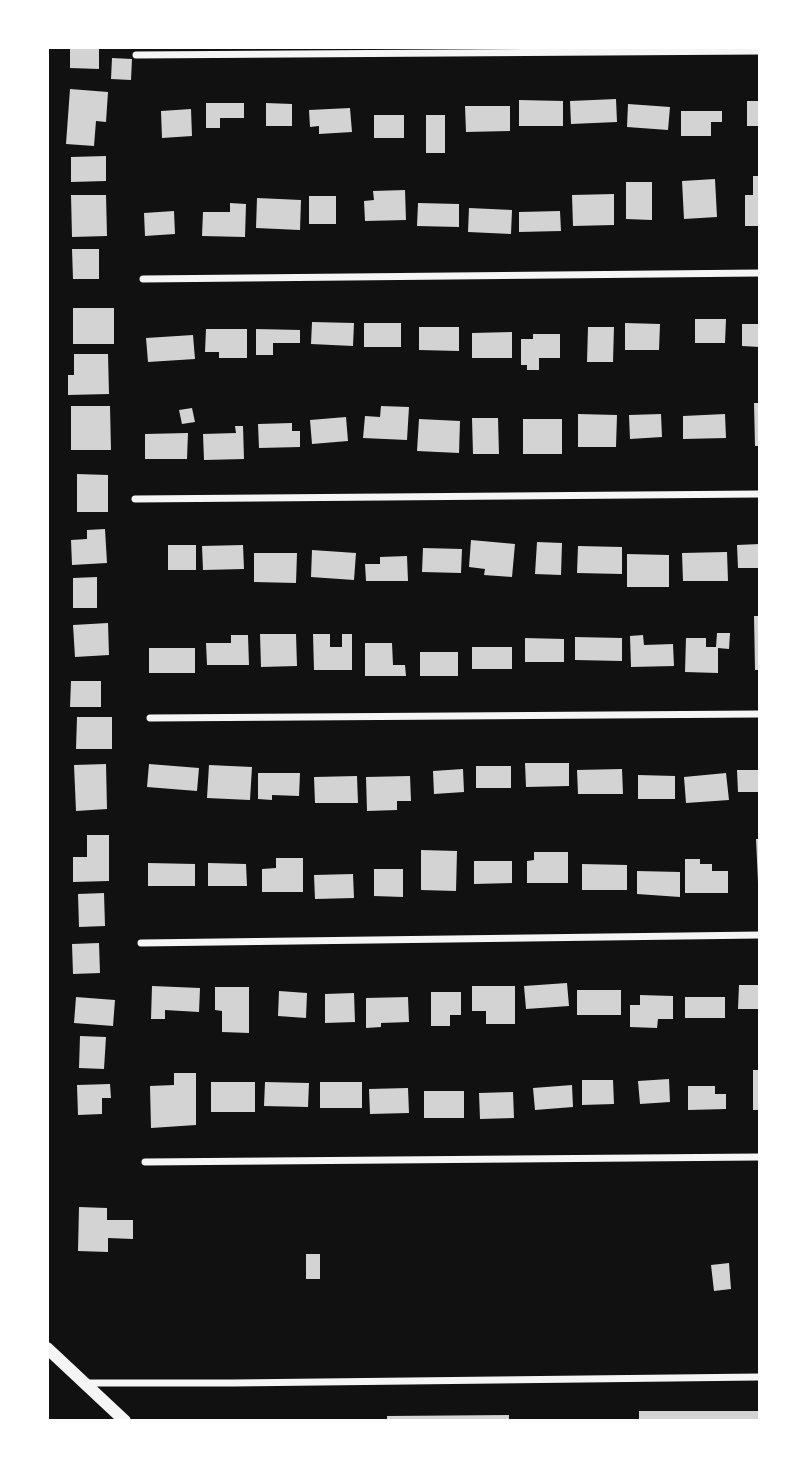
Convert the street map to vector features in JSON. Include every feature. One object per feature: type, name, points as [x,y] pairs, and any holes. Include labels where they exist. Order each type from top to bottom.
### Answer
[{"type":"street","points":[[136,55],[760,51]]},
{"type":"street","points":[[143,279],[760,273]]},
{"type":"street","points":[[135,499],[760,494]]},
{"type":"street","points":[[150,718],[760,715]]},
{"type":"street","points":[[141,943],[760,935]]},
{"type":"street","points":[[145,1162],[760,1157]]},
{"type":"street","points":[[47,1348],[125,1421]]},
{"type":"street","points":[[86,1383],[233,1384],[760,1377]]},
{"type":"building","points":[[70,47],[99,47],[99,69],[70,68]]},
{"type":"building","points":[[112,58],[132,59],[131,80],[111,79]]},
{"type":"building","points":[[70,89],[108,92],[106,122],[96,121],[94,146],[66,144]]},
{"type":"building","points":[[616,99],[617,122],[571,124],[570,101]]},
{"type":"building","points":[[519,100],[563,101],[563,126],[519,126]]},
{"type":"building","points":[[747,101],[760,101],[760,126],[747,126]]},
{"type":"building","points":[[206,103],[244,103],[244,118],[220,118],[220,128],[206,128]]},
{"type":"building","points":[[266,103],[292,104],[292,126],[266,126]]},
{"type":"building","points":[[628,104],[670,107],[668,130],[627,127]]},
{"type":"building","points":[[465,106],[510,106],[510,131],[466,132]]},
{"type":"building","points":[[350,108],[352,132],[319,134],[319,126],[310,127],[309,110]]},
{"type":"building","points":[[191,109],[192,136],[162,138],[161,111]]},
{"type":"building","points":[[681,111],[722,111],[722,122],[711,122],[711,136],[681,136]]},
{"type":"building","points":[[374,115],[404,115],[404,138],[374,138]]},
{"type":"building","points":[[426,115],[445,115],[445,153],[426,153]]},
{"type":"building","points":[[106,156],[106,181],[71,182],[71,157]]},
{"type":"building","points":[[753,176],[760,176],[760,226],[745,226],[745,195],[753,195]]},
{"type":"building","points":[[715,179],[717,217],[684,219],[682,181]]},
{"type":"building","points":[[626,182],[652,182],[652,220],[626,219]]},
{"type":"building","points":[[405,190],[406,220],[365,221],[364,201],[374,200],[373,191]]},
{"type":"building","points":[[614,194],[614,225],[573,226],[572,195]]},
{"type":"building","points":[[71,195],[106,195],[107,236],[72,237]]},
{"type":"building","points":[[309,196],[336,196],[336,224],[309,224]]},
{"type":"building","points":[[257,198],[301,200],[300,230],[256,228]]},
{"type":"building","points":[[230,203],[246,204],[245,237],[202,236],[203,212],[230,212]]},
{"type":"building","points":[[418,203],[459,204],[459,227],[417,226]]},
{"type":"building","points":[[469,208],[512,210],[511,234],[468,232]]},
{"type":"building","points":[[174,211],[175,234],[145,236],[144,213]]},
{"type":"building","points":[[560,211],[561,231],[519,232],[519,212]]},
{"type":"building","points":[[72,249],[99,249],[99,279],[73,279]]},
{"type":"building","points":[[73,308],[114,308],[114,344],[73,344]]},
{"type":"building","points":[[695,319],[726,319],[725,343],[695,343]]},
{"type":"building","points":[[312,322],[354,323],[353,346],[311,344]]},
{"type":"building","points":[[364,323],[401,323],[401,347],[364,347]]},
{"type":"building","points":[[625,323],[660,324],[659,350],[625,350]]},
{"type":"building","points":[[742,324],[760,324],[760,347],[742,346]]},
{"type":"building","points":[[419,327],[459,327],[459,351],[419,350]]},
{"type":"building","points":[[588,327],[614,327],[613,362],[587,362]]},
{"type":"building","points":[[206,329],[247,329],[247,358],[219,358],[219,352],[205,352]]},
{"type":"building","points":[[256,329],[300,330],[300,343],[273,343],[273,355],[256,355]]},
{"type":"building","points":[[512,332],[512,358],[472,358],[472,333]]},
{"type":"building","points":[[533,334],[560,334],[560,358],[539,358],[539,370],[527,370],[527,365],[521,365],[521,339],[533,339]]},
{"type":"building","points":[[193,335],[195,359],[148,362],[146,338]]},
{"type":"building","points":[[74,354],[108,354],[109,394],[68,395],[68,375],[74,375]]},
{"type":"building","points":[[754,403],[760,403],[760,446],[755,446]]},
{"type":"building","points":[[71,406],[110,406],[111,450],[71,450]]},
{"type":"building","points":[[381,406],[409,407],[407,440],[363,438],[365,416],[380,417]]},
{"type":"building","points":[[192,408],[195,422],[182,424],[179,410]]},
{"type":"building","points":[[578,414],[617,415],[616,447],[578,447]]},
{"type":"building","points":[[661,414],[662,437],[630,439],[629,415]]},
{"type":"building","points":[[725,414],[726,438],[683,439],[683,416]]},
{"type":"building","points":[[346,417],[348,441],[312,444],[310,420]]},
{"type":"building","points":[[472,418],[498,418],[499,454],[473,454]]},
{"type":"building","points":[[419,419],[460,421],[459,453],[417,451]]},
{"type":"building","points":[[523,419],[562,419],[562,454],[523,454]]},
{"type":"building","points":[[292,423],[292,431],[300,431],[300,447],[259,448],[258,424]]},
{"type":"building","points":[[235,426],[243,426],[244,459],[204,460],[203,434],[236,433]]},
{"type":"building","points":[[188,433],[187,459],[145,459],[145,434]]},
{"type":"building","points":[[77,474],[108,475],[108,512],[77,512]]},
{"type":"building","points":[[105,529],[107,563],[72,565],[71,540],[87,539],[87,530]]},
{"type":"building","points":[[471,540],[515,544],[512,577],[484,575],[485,569],[469,567]]},
{"type":"building","points":[[537,542],[562,543],[561,575],[535,574]]},
{"type":"building","points":[[760,544],[760,568],[738,568],[737,545]]},
{"type":"building","points":[[168,545],[196,545],[196,570],[168,570]]},
{"type":"building","points":[[243,545],[244,569],[203,570],[202,546]]},
{"type":"building","points":[[578,546],[622,547],[622,574],[577,573]]},
{"type":"building","points":[[423,548],[462,549],[461,573],[422,572]]},
{"type":"building","points":[[312,550],[356,553],[354,580],[311,577]]},
{"type":"building","points":[[727,552],[728,581],[683,581],[682,553]]},
{"type":"building","points":[[254,553],[297,553],[296,583],[254,582]]},
{"type":"building","points":[[627,554],[669,555],[669,587],[627,587]]},
{"type":"building","points":[[407,556],[408,581],[366,581],[365,564],[380,564],[380,557]]},
{"type":"building","points":[[97,577],[97,608],[73,608],[73,578]]},
{"type":"building","points":[[754,616],[760,616],[760,670],[755,670]]},
{"type":"building","points":[[108,623],[109,655],[75,657],[73,625]]},
{"type":"building","points":[[717,633],[730,633],[729,649],[718,648],[718,673],[685,672],[686,638],[706,638],[706,647],[716,647]]},
{"type":"building","points":[[260,634],[296,634],[297,666],[261,667]]},
{"type":"building","points":[[313,634],[330,634],[330,647],[342,647],[342,634],[352,634],[352,670],[314,670]]},
{"type":"building","points":[[231,635],[248,635],[249,665],[207,665],[206,643],[231,643]]},
{"type":"building","points":[[643,635],[644,645],[673,644],[674,666],[631,667],[630,636]]},
{"type":"building","points":[[575,637],[622,638],[622,661],[575,660]]},
{"type":"building","points":[[525,638],[564,639],[564,662],[525,662]]},
{"type":"building","points":[[365,643],[392,643],[393,665],[405,665],[406,676],[365,676]]},
{"type":"building","points":[[472,647],[512,647],[512,669],[472,669]]},
{"type":"building","points":[[149,648],[195,648],[195,673],[149,673]]},
{"type":"building","points":[[420,652],[458,652],[458,676],[420,676]]},
{"type":"building","points":[[71,681],[101,681],[101,707],[70,707]]},
{"type":"building","points":[[77,717],[112,717],[112,749],[76,749]]},
{"type":"building","points":[[525,763],[569,763],[569,786],[526,787]]},
{"type":"building","points":[[106,764],[107,809],[76,811],[74,765]]},
{"type":"building","points":[[149,764],[199,768],[197,791],[147,787]]},
{"type":"building","points":[[209,765],[252,767],[250,800],[207,798]]},
{"type":"building","points":[[476,766],[511,766],[511,788],[476,788]]},
{"type":"building","points":[[463,769],[464,792],[434,794],[433,771]]},
{"type":"building","points":[[622,769],[623,794],[578,794],[577,770]]},
{"type":"building","points":[[737,770],[760,770],[760,792],[738,792]]},
{"type":"building","points":[[258,773],[300,773],[299,796],[272,795],[272,800],[258,799]]},
{"type":"building","points":[[726,773],[729,800],[686,803],[684,777]]},
{"type":"building","points":[[638,775],[675,776],[675,799],[638,799]]},
{"type":"building","points":[[357,776],[358,803],[315,803],[314,777]]},
{"type":"building","points":[[410,776],[411,801],[397,801],[397,810],[367,811],[366,777]]},
{"type":"building","points":[[87,835],[109,835],[109,881],[73,882],[73,857],[87,857]]},
{"type":"building","points":[[756,839],[760,839],[760,882],[758,882]]},
{"type":"building","points":[[421,850],[457,851],[456,891],[421,890]]},
{"type":"building","points":[[534,852],[568,852],[568,883],[527,883],[527,861],[534,860]]},
{"type":"building","points":[[276,858],[303,858],[303,892],[262,892],[262,869],[276,868]]},
{"type":"building","points":[[685,859],[700,859],[700,864],[712,864],[712,871],[728,871],[728,893],[685,893]]},
{"type":"building","points":[[474,861],[512,861],[512,883],[474,884]]},
{"type":"building","points":[[148,863],[195,864],[195,886],[148,886]]},
{"type":"building","points":[[208,863],[246,864],[247,886],[208,886]]},
{"type":"building","points":[[582,864],[627,865],[627,890],[582,890]]},
{"type":"building","points":[[374,869],[403,869],[403,897],[374,896]]},
{"type":"building","points":[[637,871],[680,872],[680,897],[637,894]]},
{"type":"building","points":[[353,874],[354,898],[315,899],[314,875]]},
{"type":"building","points":[[104,893],[105,926],[79,927],[78,894]]},
{"type":"building","points":[[99,943],[100,973],[73,974],[72,944]]},
{"type":"building","points":[[567,983],[569,1006],[526,1009],[524,986]]},
{"type":"building","points":[[739,985],[760,985],[760,1009],[738,1009]]},
{"type":"building","points":[[152,986],[200,988],[199,1012],[165,1010],[165,1019],[151,1019]]},
{"type":"building","points":[[472,986],[515,986],[515,1024],[486,1024],[486,1011],[472,1011]]},
{"type":"building","points":[[215,987],[249,987],[249,1033],[222,1032],[222,1011],[215,1010]]},
{"type":"building","points":[[577,990],[621,990],[621,1015],[577,1015]]},
{"type":"building","points":[[279,991],[307,993],[306,1018],[278,1016]]},
{"type":"building","points":[[431,992],[461,992],[461,1015],[450,1015],[450,1026],[431,1026]]},
{"type":"building","points":[[354,993],[355,1022],[325,1023],[325,994]]},
{"type":"building","points":[[640,995],[673,996],[673,1019],[658,1019],[657,1028],[630,1027],[630,1005],[640,1005]]},
{"type":"building","points":[[76,997],[115,1000],[113,1026],[74,1023]]},
{"type":"building","points":[[408,997],[409,1022],[381,1023],[381,1027],[366,1028],[366,998]]},
{"type":"building","points":[[685,997],[725,997],[725,1018],[685,1018]]},
{"type":"building","points":[[80,1036],[106,1037],[104,1069],[79,1068]]},
{"type":"building","points":[[753,1070],[760,1070],[760,1110],[753,1110]]},
{"type":"building","points":[[174,1073],[196,1073],[196,1125],[151,1128],[150,1086],[174,1085]]},
{"type":"building","points":[[669,1079],[670,1102],[640,1104],[638,1081]]},
{"type":"building","points":[[582,1080],[613,1080],[614,1104],[582,1105]]},
{"type":"building","points":[[211,1082],[255,1082],[255,1112],[211,1112]]},
{"type":"building","points":[[265,1082],[309,1083],[308,1107],[264,1106]]},
{"type":"building","points":[[320,1082],[362,1082],[362,1108],[320,1108]]},
{"type":"building","points":[[110,1084],[111,1098],[102,1098],[102,1114],[78,1115],[77,1085]]},
{"type":"building","points":[[572,1085],[573,1107],[535,1110],[533,1088]]},
{"type":"building","points":[[688,1086],[715,1086],[715,1094],[726,1094],[726,1109],[688,1110]]},
{"type":"building","points":[[408,1088],[409,1113],[370,1114],[369,1089]]},
{"type":"building","points":[[424,1091],[464,1091],[464,1118],[424,1118]]},
{"type":"building","points":[[513,1092],[514,1118],[480,1119],[479,1093]]},
{"type":"building","points":[[79,1207],[107,1208],[107,1220],[133,1220],[133,1239],[108,1238],[108,1252],[78,1251]]},
{"type":"building","points":[[306,1254],[320,1254],[320,1279],[306,1279]]},
{"type":"building","points":[[729,1263],[731,1289],[714,1291],[711,1265]]},
{"type":"building","points":[[639,1411],[760,1411],[760,1421],[639,1421]]},
{"type":"building","points":[[509,1415],[509,1421],[387,1421],[387,1416]]}]
